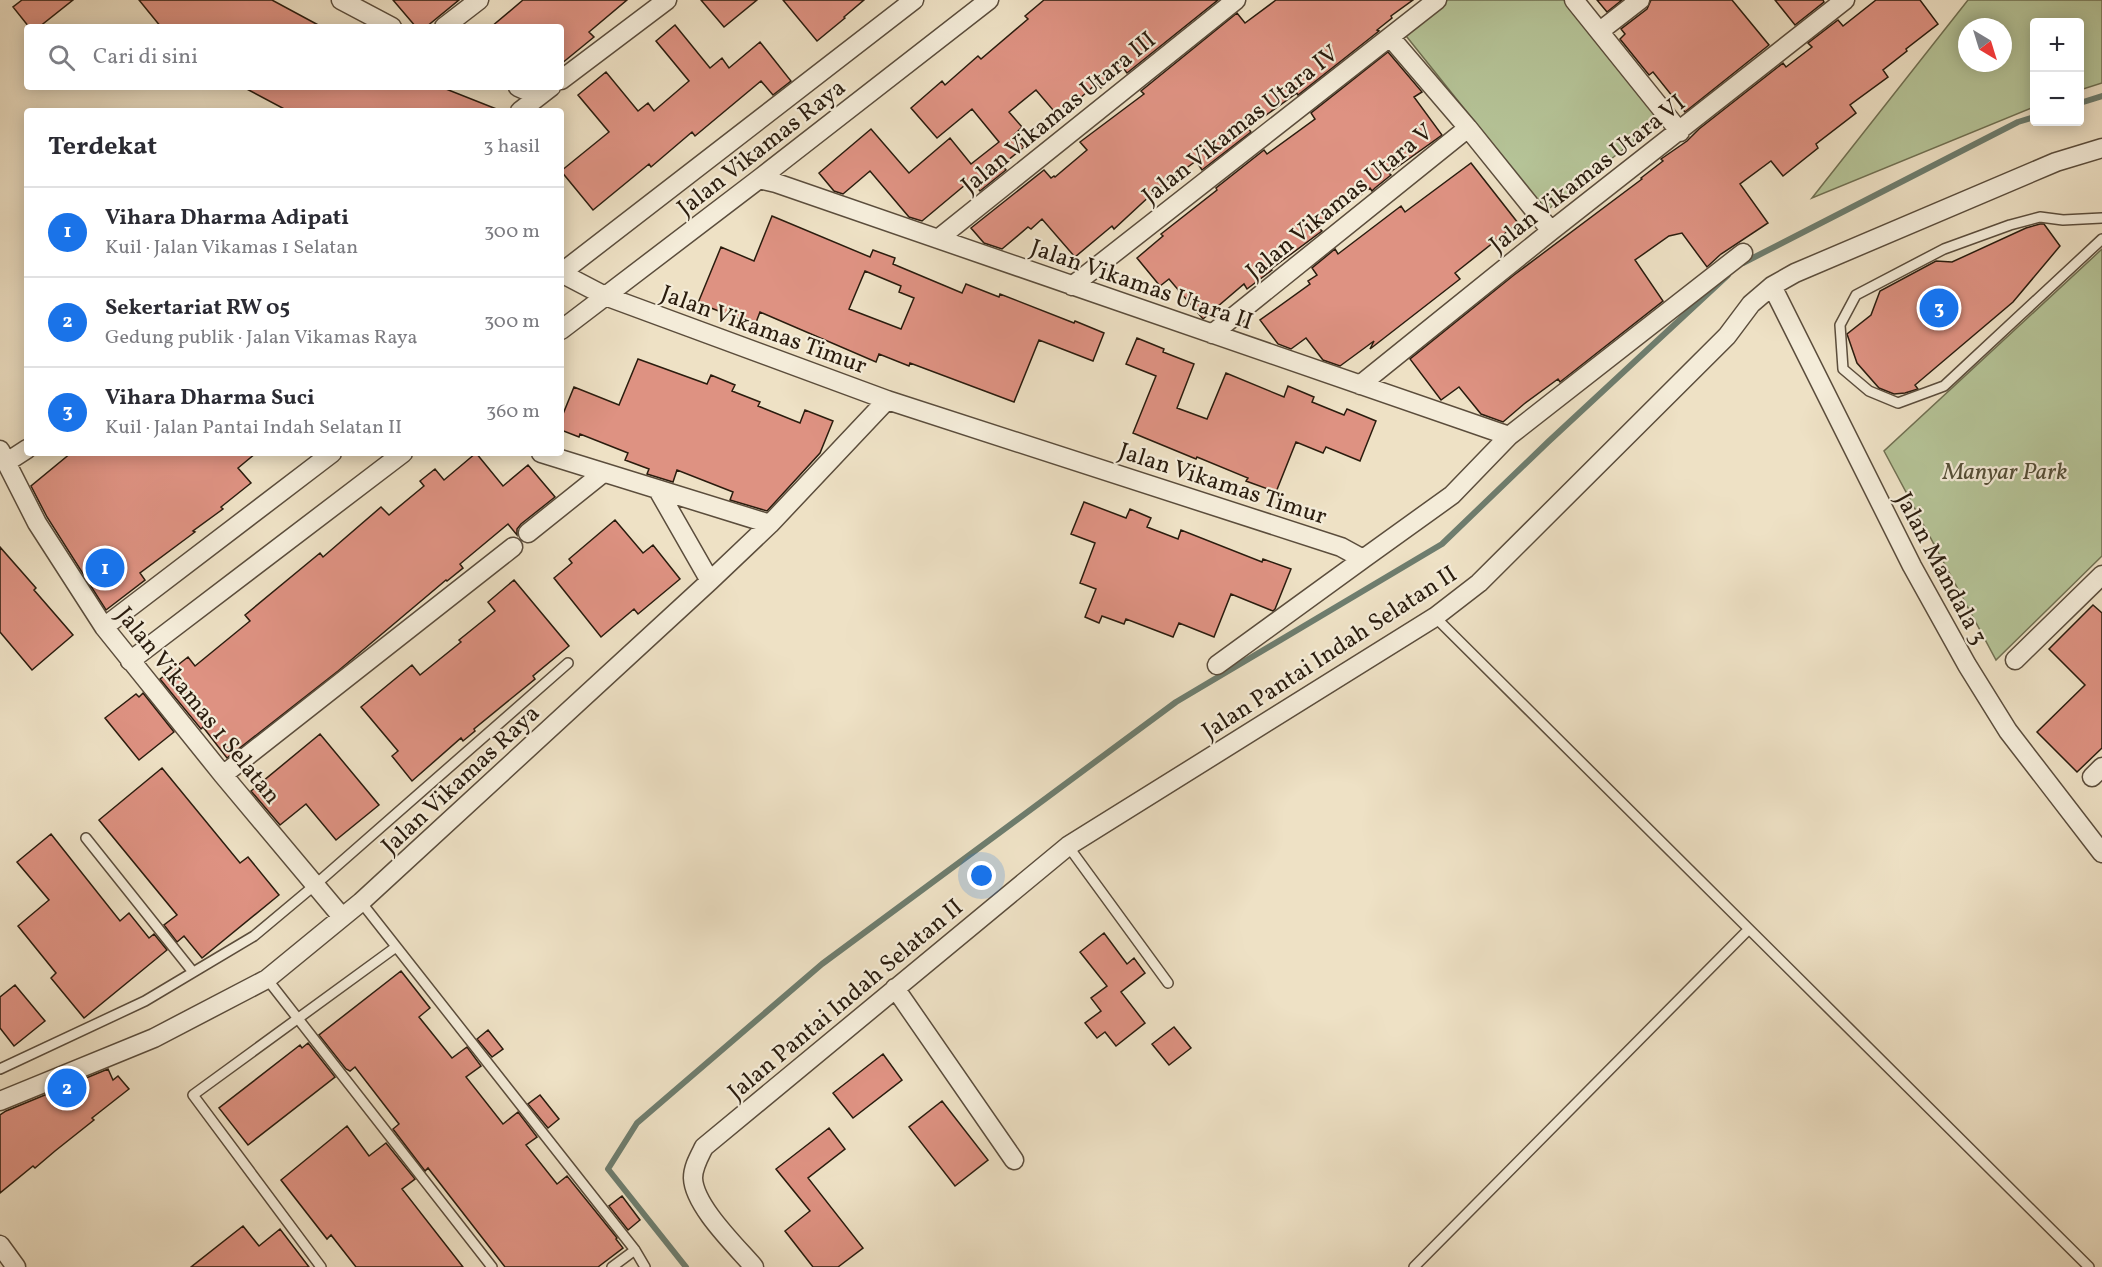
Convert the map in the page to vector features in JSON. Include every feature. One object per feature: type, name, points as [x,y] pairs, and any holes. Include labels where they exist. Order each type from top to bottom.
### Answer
[{"type":"street","points":[[341,0],[386,24]]},
{"type":"street","points":[[448,24],[479,0]]},
{"type":"street","points":[[564,78],[667,0]]},
{"type":"street","name":"Jalan Vikamas Raya","points":[[564,273],[914,0]]},
{"type":"street","name":"Jalan Vikamas Raya","points":[[564,327],[600,293],[759,179],[989,0]]},
{"type":"street","name":"Jalan Vikamas Utara III","points":[[938,239],[1236,0]]},
{"type":"street","name":"Jalan Vikamas Utara IV","points":[[1072,286],[1437,0]]},
{"type":"street","points":[[1574,0],[1680,132]]},
{"type":"street","points":[[1600,31],[1640,0]]},
{"type":"street","name":"Jalan Vikamas Utara VI","points":[[1360,385],[1551,231],[1680,132],[1845,0]]},
{"type":"street","points":[[1390,37],[1468,128],[1551,231]]},
{"type":"street","points":[[524,108],[545,92]]},
{"type":"street","name":"Jalan Vikamas Utara V","points":[[1212,334],[1468,128]]},
{"type":"street","name":"Jalan Pantai Indah Selatan II","points":[[754,1267],[700,1201],[693,1177],[696,1163],[704,1147],[895,988],[1068,846],[1435,617],[1479,583],[1728,336],[1751,304],[1772,286],[1816,263],[2045,167],[2102,148]]},
{"type":"street","name":"Jalan Vikamas Utara II","points":[[759,179],[1509,436]]},
{"type":"street","points":[[1216,665],[1452,495],[1509,436],[1743,253]]},
{"type":"street","name":"Jalan Vikamas Timur","points":[[564,275],[600,293],[887,400],[1341,547],[1363,560]]},
{"type":"street","name":"Jalan Mandala 3","points":[[1772,286],[1912,566],[1967,665],[2008,731],[2102,853]]},
{"type":"street","name":"Jalan Vikamas Raya","points":[[0,1101],[154,1038],[267,979],[361,902],[710,581],[770,524],[887,400]]},
{"type":"street","points":[[3,456],[24,450]]},
{"type":"street","name":"Jalan Vikamas 1 Selatan","points":[[3,456],[37,524],[107,632],[342,917]]},
{"type":"street","points":[[107,632],[328,456]]},
{"type":"street","points":[[127,657],[399,456]]},
{"type":"street","points":[[550,456],[770,524]]},
{"type":"street","points":[[528,533],[603,473]]},
{"type":"street","points":[[658,490],[710,581]]},
{"type":"street","points":[[223,775],[513,547]]},
{"type":"street","points":[[2015,660],[2102,574]]},
{"type":"street","points":[[895,988],[1014,1160]]},
{"type":"street","points":[[0,1245],[16,1267]]},
{"type":"lane","points":[[2102,219],[2063,220],[2040,217],[2010,225],[1944,249],[1856,295],[1840,325],[1843,369],[1869,391],[1898,403],[1944,386],[2102,240]]},
{"type":"lane","points":[[1435,617],[2089,1267]]},
{"type":"lane","points":[[0,1070],[145,1001],[254,936],[568,663]]},
{"type":"lane","points":[[86,838],[192,972]]},
{"type":"lane","points":[[1068,846],[1168,983]]},
{"type":"lane","points":[[361,902],[635,1250],[645,1267]]},
{"type":"lane","points":[[1414,1267],[1749,929]]},
{"type":"lane","points":[[321,1267],[193,1095],[396,947]]},
{"type":"lane","points":[[267,979],[492,1267]]},
{"type":"lane","points":[[612,1267],[635,1250]]},
{"type":"green space","points":[[1443,0],[1564,0],[1660,120],[1546,211],[1403,32]]},
{"type":"green space","points":[[1968,0],[2102,0],[2102,83],[2084,89],[2084,18],[2030,18],[2030,109],[1812,198]]},
{"type":"green space","name":"Manyar Park","points":[[2102,249],[2102,556],[1996,660],[1884,451]]},
{"type":"building","points":[[22,0],[73,0],[43,24],[27,24],[13,7]]},
{"type":"building","points":[[139,0],[272,0],[316,24],[159,24]]},
{"type":"building","points":[[393,0],[459,0],[430,24],[413,24]]},
{"type":"building","points":[[523,0],[627,0],[589,32],[594,37],[564,62],[564,24],[495,24]]},
{"type":"building","points":[[701,0],[757,0],[724,27]]},
{"type":"building","points":[[783,0],[864,0],[817,41]]},
{"type":"building","points":[[1044,0],[1218,0],[1127,73],[1124,69],[1101,88],[1097,83],[1059,117],[1036,90],[1009,112],[1022,127],[1014,135],[1024,147],[1002,165],[1006,170],[980,191],[971,180],[922,221],[909,217],[870,171],[843,194],[834,191],[819,173],[871,129],[909,173],[950,138],[971,164],[999,142],[972,109],[937,138],[911,108],[942,81],[945,85],[978,56],[981,59],[1028,19],[1025,16]]},
{"type":"building","points":[[1276,0],[1413,0],[1391,16],[1392,18],[1377,30],[1379,31],[1298,95],[1297,93],[1248,128],[1251,132],[1202,170],[1196,161],[1154,192],[1114,229],[1112,226],[1075,257],[1042,219],[1031,229],[1028,227],[1002,249],[984,243],[971,228],[1044,170],[1051,178],[1055,177],[1087,150],[1080,142],[1144,94],[1141,91],[1237,13],[1245,23]]},
{"type":"building","points":[[1597,0],[1622,0],[1607,12]]},
{"type":"building","points":[[1651,0],[1732,0],[1769,45],[1685,112],[1653,72],[1649,75],[1620,39],[1625,34],[1621,29],[1647,9]]},
{"type":"building","points":[[1775,0],[1823,0],[1824,2],[1795,25]]},
{"type":"building","points":[[1876,0],[1920,0],[1938,24],[1883,70],[1888,77],[1850,105],[1856,113],[1816,144],[1818,148],[1783,176],[1771,161],[1740,184],[1768,223],[1721,254],[1707,267],[1682,233],[1669,236],[1635,260],[1663,301],[1560,382],[1558,379],[1503,422],[1481,414],[1459,387],[1441,400],[1410,359],[1514,275],[1642,179],[1663,161],[1661,159],[1687,141],[1783,63],[1786,67],[1812,47],[1808,43],[1838,20],[1843,26]]},
{"type":"building","points":[[675,25],[710,68],[722,58],[729,68],[760,42],[791,81],[773,95],[761,81],[695,136],[692,132],[651,167],[649,164],[593,210],[564,175],[564,169],[609,132],[578,95],[606,72],[638,111],[648,103],[654,111],[689,81],[656,41]]},
{"type":"building","points":[[1388,52],[1422,92],[1414,97],[1442,135],[1389,173],[1391,175],[1372,191],[1370,188],[1318,227],[1322,231],[1272,270],[1247,289],[1244,284],[1203,319],[1169,279],[1160,286],[1137,258],[1163,236],[1161,234],[1264,150],[1267,154],[1315,119],[1311,113]]},
{"type":"building","points":[[249,90],[449,90],[494,108],[282,108]]},
{"type":"building","points":[[1471,163],[1518,223],[1455,273],[1460,279],[1370,349],[1374,341],[1340,366],[1323,360],[1306,338],[1291,349],[1278,344],[1260,320],[1310,284],[1308,281],[1317,275],[1312,268],[1335,249],[1338,254],[1401,206],[1405,212]]},
{"type":"building","points":[[772,216],[870,257],[873,250],[895,258],[893,264],[962,293],[966,284],[999,297],[1000,294],[1104,333],[1093,361],[1039,340],[1014,402],[910,363],[909,366],[879,354],[876,362],[760,312],[755,325],[698,303],[721,247],[754,261]],"holes":[[[865,271],[901,286],[899,292],[914,298],[901,329],[849,309]]]},
{"type":"building","points":[[2044,224],[2060,246],[2013,302],[1915,385],[1918,389],[1894,394],[1879,388],[1857,363],[1847,334],[1871,315],[1880,291],[1936,261],[1952,262],[2026,228]]},
{"type":"building","points":[[1137,338],[1164,349],[1163,352],[1194,364],[1177,408],[1207,419],[1226,373],[1284,397],[1288,386],[1314,397],[1312,402],[1344,415],[1347,409],[1376,421],[1360,461],[1326,447],[1323,453],[1296,442],[1276,492],[1246,481],[1248,478],[1133,433],[1156,376],[1126,364]]},
{"type":"building","points":[[638,359],[707,384],[711,375],[735,385],[732,391],[760,402],[758,406],[800,423],[805,410],[833,421],[820,453],[767,511],[730,500],[733,492],[677,470],[673,482],[647,474],[649,469],[625,460],[628,453],[580,434],[579,437],[564,431],[564,412],[574,387],[619,405]]},
{"type":"building","points":[[67,456],[252,456],[238,468],[251,483],[221,507],[223,509],[193,531],[195,532],[140,573],[145,580],[106,610],[47,517],[31,486]]},
{"type":"building","points":[[472,456],[478,456],[503,486],[528,465],[555,497],[521,524],[517,529],[517,535],[508,524],[460,564],[463,568],[338,671],[227,758],[160,679],[188,657],[195,666],[250,621],[245,615],[320,553],[323,557],[381,507],[389,515],[424,486],[420,481],[435,469],[444,480]]},
{"type":"building","points":[[1084,502],[1126,518],[1130,509],[1151,518],[1147,527],[1178,539],[1181,530],[1262,562],[1263,559],[1291,569],[1275,609],[1273,611],[1231,594],[1214,637],[1179,623],[1173,637],[1126,619],[1124,624],[1102,616],[1099,623],[1085,617],[1096,589],[1080,583],[1095,543],[1071,534]]},
{"type":"building","points":[[615,520],[643,553],[653,545],[680,579],[638,614],[634,609],[601,637],[554,578],[572,563],[569,559]]},
{"type":"building","points":[[0,547],[73,635],[32,670],[0,632]]},
{"type":"building","points":[[514,580],[569,646],[533,676],[535,679],[474,729],[475,731],[463,741],[461,738],[412,781],[392,756],[398,751],[361,707],[412,665],[420,675],[461,642],[459,640],[495,611],[488,602]]},
{"type":"building","points":[[2093,605],[2102,613],[2102,748],[2077,772],[2037,732],[2085,685],[2049,649]]},
{"type":"building","points":[[143,693],[174,732],[139,760],[105,718],[136,694],[139,697]]},
{"type":"building","points":[[320,734],[379,805],[336,840],[306,804],[280,825],[251,791]]},
{"type":"building","points":[[162,768],[240,863],[248,857],[279,895],[202,958],[184,936],[177,942],[164,925],[177,915],[99,820]]},
{"type":"building","points":[[51,834],[120,921],[129,913],[149,938],[154,934],[167,950],[84,1018],[51,978],[56,973],[18,926],[49,900],[17,862]]},
{"type":"building","points":[[1104,933],[1127,964],[1134,958],[1145,973],[1121,992],[1145,1023],[1116,1046],[1105,1032],[1097,1038],[1085,1023],[1101,1011],[1091,998],[1107,986],[1080,952]]},
{"type":"building","points":[[401,971],[430,1008],[419,1017],[452,1058],[467,1047],[481,1066],[466,1077],[503,1124],[518,1112],[537,1137],[526,1145],[557,1184],[567,1176],[617,1238],[623,1248],[598,1267],[505,1267],[428,1168],[425,1171],[393,1129],[399,1124],[355,1067],[350,1071],[346,1069],[319,1035]]},
{"type":"building","points":[[15,985],[45,1021],[14,1046],[0,1028],[0,997]]},
{"type":"building","points":[[1174,1027],[1191,1048],[1169,1065],[1152,1044]]},
{"type":"building","points":[[488,1030],[503,1049],[492,1057],[477,1039]]},
{"type":"building","points":[[308,1043],[335,1077],[248,1145],[219,1108],[300,1045],[302,1048]]},
{"type":"building","points":[[883,1054],[902,1080],[853,1118],[833,1093]]},
{"type":"building","points":[[108,1069],[113,1080],[118,1076],[129,1089],[35,1168],[33,1166],[0,1193],[0,1115]]},
{"type":"building","points":[[540,1095],[559,1119],[548,1128],[528,1104]]},
{"type":"building","points":[[942,1101],[988,1160],[955,1186],[909,1127]]},
{"type":"building","points":[[347,1126],[369,1156],[386,1143],[415,1179],[402,1189],[463,1267],[356,1267],[331,1235],[327,1239],[281,1180]]},
{"type":"building","points":[[829,1128],[845,1149],[808,1178],[863,1248],[838,1267],[813,1267],[785,1231],[810,1211],[776,1169]]},
{"type":"building","points":[[622,1196],[640,1220],[628,1230],[609,1206]]},
{"type":"building","points":[[243,1226],[259,1246],[280,1229],[309,1267],[191,1267]]},
{"type":"waterway","points":[[2084,102],[2102,96]]},
{"type":"waterway","points":[[1743,263],[2018,122],[2030,118]]},
{"type":"waterway","points":[[686,1267],[608,1169],[637,1123],[822,964],[1176,702],[1442,544],[1728,275]]},
{"type":"place","name":"Vihara Dharma Suci","points":[[1939,308]]},
{"type":"place","name":"Vihara Dharma Adipati","points":[[105,568]]},
{"type":"place","name":"Sekertariat RW 05","points":[[67,1088]]}]
